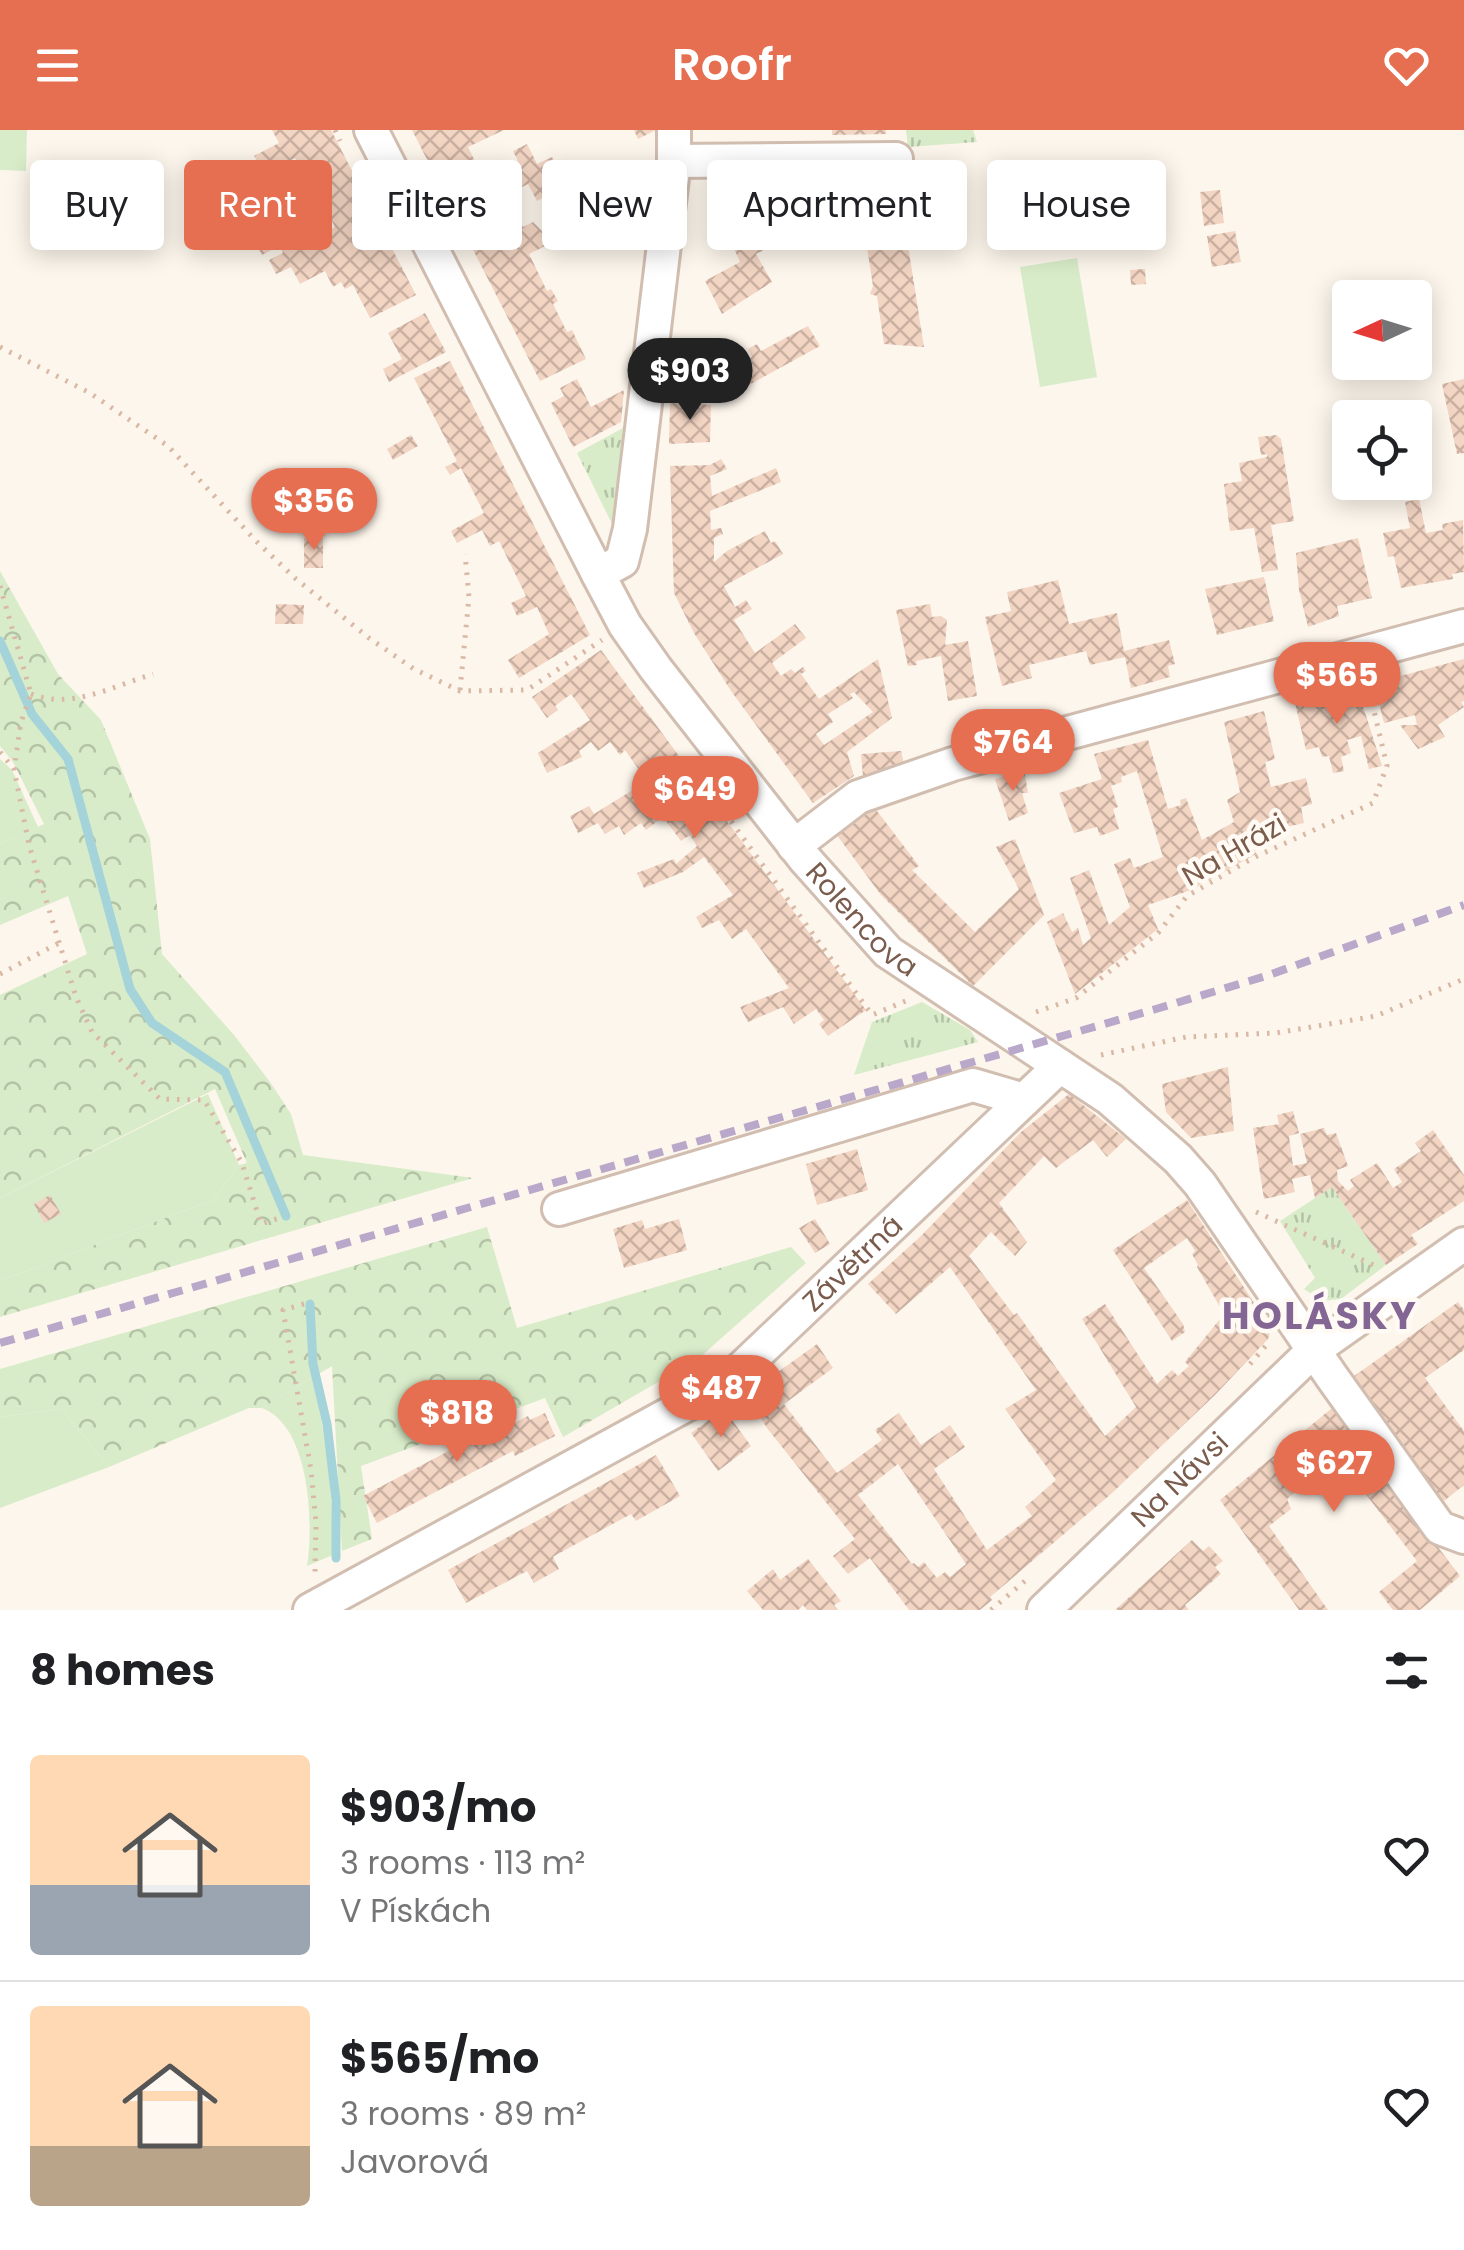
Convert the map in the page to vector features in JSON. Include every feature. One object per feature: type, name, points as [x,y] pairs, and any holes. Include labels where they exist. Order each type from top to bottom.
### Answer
[{"type":"street","name":"Rolencova","points":[[371,130],[598,574],[625,624],[656,669],[794,846],[888,952],[1110,1099],[1178,1159],[1200,1184],[1440,1528],[1464,1536]]},
{"type":"street","points":[[598,574],[622,561],[630,528],[674,145],[896,158]]},
{"type":"street","points":[[794,846],[858,796],[934,771],[1464,626]]},
{"type":"street","name":"Závětrná","points":[[313,1608],[726,1383],[1060,1066]]},
{"type":"street","points":[[559,1209],[973,1085],[1024,1100]]},
{"type":"street","name":"Na Návsi","points":[[1044,1610],[1314,1350],[1464,1244]]},
{"type":"path","points":[[0,347],[90,393],[168,446],[256,542],[296,578],[369,638],[414,669],[460,691],[527,690],[625,624]]},
{"type":"path","points":[[460,691],[469,597],[465,554]]},
{"type":"path","points":[[0,586],[30,694],[14,769],[30,845],[76,997],[92,1032],[160,1100],[204,1100],[242,1163],[260,1224],[279,1218]]},
{"type":"path","name":"Na Hrázi","points":[[994,1022],[1076,998],[1158,933],[1187,896],[1255,857],[1373,803],[1387,766],[1361,654]]},
{"type":"path","points":[[30,694],[66,702],[153,674]]},
{"type":"path","points":[[0,752],[14,769]]},
{"type":"path","points":[[0,974],[59,944]]},
{"type":"path","points":[[1060,1066],[1149,1042],[1276,1033],[1376,1016],[1464,979]]},
{"type":"path","points":[[1251,1210],[1386,1271]]},
{"type":"path","points":[[304,1304],[283,1310],[311,1470],[316,1523],[313,1608]]},
{"type":"path","points":[[1242,1374],[1278,1333]]},
{"type":"path","points":[[991,1610],[1032,1574]]},
{"type":"green space","points":[[0,130],[27,130],[26,171],[0,170]]},
{"type":"green space","points":[[906,130],[973,130],[977,142],[908,147]]},
{"type":"green space","points":[[1077,258],[1097,377],[1040,387],[1020,267]]},
{"type":"green space","points":[[623,428],[618,526],[615,530],[577,453]]},
{"type":"green space","points":[[0,571],[58,674],[101,720],[150,839],[162,954],[270,1082],[291,1114],[303,1155],[473,1178],[0,1317],[0,1281],[213,1200],[239,1165],[247,1163],[215,1089],[0,1198],[0,995],[87,954],[68,896],[0,925],[0,844],[44,824],[13,762],[0,746]]},
{"type":"green space","points":[[0,759],[12,770],[38,827],[0,844]]},
{"type":"green space","points":[[922,1002],[970,1030],[978,1042],[854,1075],[872,1022]]},
{"type":"green space","points":[[208,1094],[239,1165],[213,1200],[0,1281],[0,1198]]},
{"type":"green space","points":[[1332,1187],[1386,1265],[1341,1299],[1322,1301],[1304,1289],[1315,1278],[1280,1221]]},
{"type":"green space","points":[[487,1227],[517,1328],[791,1247],[806,1263],[698,1359],[563,1437],[545,1398],[361,1466],[372,1539],[342,1551],[332,1366],[262,1408],[249,1408],[109,1467],[61,1409],[0,1417],[0,1369]]},
{"type":"green space","points":[[312,1378],[328,1466],[333,1555],[307,1566],[310,1526],[299,1455],[278,1418],[262,1408]]},
{"type":"green space","points":[[61,1409],[109,1467],[0,1508],[0,1417]]},
{"type":"building","points":[[272,130],[331,130],[352,171],[352,250],[393,250],[416,295],[370,318],[353,285],[345,289],[341,282],[333,287],[325,271],[300,284],[291,267],[276,274],[269,260],[282,250],[332,250],[335,227],[332,160],[256,160],[254,156],[279,143]]},
{"type":"building","points":[[412,130],[504,130],[468,147],[474,160],[427,160]]},
{"type":"building","points":[[634,130],[656,130],[638,139]]},
{"type":"building","points":[[832,130],[886,130],[886,134],[832,135]]},
{"type":"building","points":[[527,144],[537,164],[542,162],[542,198],[537,201],[528,184],[522,187],[522,160],[518,160],[513,151]]},
{"type":"building","points":[[1220,190],[1224,223],[1204,226],[1200,192]]},
{"type":"building","points":[[533,222],[542,231],[542,248],[529,254],[547,291],[551,289],[558,301],[553,304],[567,332],[572,330],[586,359],[540,381],[473,250],[522,250],[522,225]]},
{"type":"building","points":[[1235,231],[1241,262],[1212,267],[1207,236]]},
{"type":"building","points":[[735,250],[764,250],[756,254],[772,282],[722,314],[705,281],[740,262]]},
{"type":"building","points":[[867,250],[909,250],[924,347],[884,344],[877,296],[870,294],[873,286]]},
{"type":"building","points":[[1145,269],[1146,284],[1131,285],[1130,270]]},
{"type":"building","points":[[425,313],[446,352],[389,382],[383,369],[402,359],[388,333]]},
{"type":"building","points":[[808,326],[820,346],[736,392],[724,371],[752,357],[748,349],[757,344],[761,351]]},
{"type":"building","points":[[450,361],[590,635],[519,678],[508,660],[549,634],[537,607],[517,616],[511,603],[526,596],[499,541],[490,546],[482,530],[457,543],[451,531],[484,513],[461,468],[450,475],[445,467],[457,461],[414,378]]},
{"type":"building","points":[[577,379],[591,407],[624,390],[621,422],[573,447],[551,403],[564,396],[560,388]]},
{"type":"building","points":[[1464,379],[1464,453],[1457,454],[1442,384]]},
{"type":"building","points":[[670,403],[711,405],[710,442],[669,444]]},
{"type":"building","points":[[411,435],[418,446],[393,460],[387,449]]},
{"type":"building","points":[[1276,435],[1281,439],[1294,521],[1271,525],[1278,570],[1262,572],[1254,528],[1230,531],[1224,484],[1242,481],[1239,463],[1267,457],[1261,455],[1258,437]]},
{"type":"building","points":[[721,459],[727,469],[710,476],[712,496],[776,468],[781,482],[710,511],[711,530],[721,528],[723,534],[714,538],[714,562],[765,531],[783,554],[724,586],[735,607],[746,600],[752,609],[734,620],[755,653],[795,624],[806,638],[772,663],[781,676],[803,667],[806,671],[801,674],[819,699],[878,659],[892,718],[847,752],[854,776],[813,803],[731,691],[674,593],[670,466],[710,465]],"holes":[[[854,692],[873,712],[824,745],[816,734],[833,722],[828,714],[853,698],[850,694]]]},
{"type":"building","points":[[1419,500],[1426,533],[1443,530],[1442,524],[1463,520],[1464,572],[1452,574],[1453,579],[1401,588],[1394,556],[1388,557],[1383,533],[1410,528],[1405,502]]},
{"type":"building","points":[[304,538],[323,538],[323,568],[304,568]]},
{"type":"building","points":[[1358,538],[1372,598],[1337,606],[1339,616],[1308,627],[1296,553]]},
{"type":"building","points":[[1264,577],[1274,621],[1217,635],[1205,589]]},
{"type":"building","points":[[1058,580],[1069,624],[1117,613],[1124,651],[1169,640],[1175,664],[1168,666],[1170,677],[1131,688],[1125,657],[1090,665],[1086,651],[1029,665],[1032,678],[1002,686],[985,617],[1011,611],[1007,592]]},
{"type":"building","points":[[276,604],[304,605],[303,624],[275,624]]},
{"type":"building","points":[[930,604],[932,617],[947,620],[945,645],[968,641],[977,696],[948,701],[941,656],[908,666],[896,610]]},
{"type":"building","points":[[601,650],[866,1010],[828,1036],[819,1024],[824,1020],[816,1009],[794,1024],[783,1007],[748,1022],[740,1007],[789,988],[746,929],[732,939],[719,920],[702,928],[696,917],[733,895],[704,857],[683,872],[644,888],[637,873],[674,859],[676,864],[697,846],[690,835],[681,841],[663,817],[646,830],[641,823],[624,835],[619,826],[605,834],[598,823],[578,833],[570,816],[589,806],[594,814],[647,781],[625,750],[620,755],[610,742],[598,751],[591,742],[579,751],[582,757],[547,773],[538,753],[590,720],[571,694],[547,718],[532,697]]},
{"type":"building","points":[[1464,659],[1464,707],[1438,725],[1445,737],[1418,749],[1400,725],[1417,725],[1415,715],[1384,723],[1374,683]]},
{"type":"building","points":[[1357,687],[1382,766],[1369,769],[1361,736],[1347,740],[1351,753],[1341,757],[1344,771],[1333,773],[1329,756],[1322,757],[1319,747],[1306,750],[1295,703]]},
{"type":"building","points":[[1264,711],[1275,759],[1265,762],[1271,787],[1306,778],[1312,804],[1301,807],[1304,823],[1251,835],[1256,854],[1191,890],[1148,905],[1158,929],[1075,994],[1047,922],[1063,913],[1072,932],[1078,928],[1083,945],[1091,938],[1070,878],[1089,870],[1109,925],[1130,907],[1114,864],[1130,858],[1134,868],[1163,857],[1137,771],[1111,786],[1118,807],[1113,809],[1119,829],[1100,836],[1097,827],[1074,833],[1059,793],[1102,779],[1094,754],[1148,740],[1168,809],[1181,805],[1180,800],[1186,798],[1202,840],[1234,822],[1227,800],[1240,792],[1224,722]]},
{"type":"building","points":[[901,751],[906,773],[863,776],[861,754]]},
{"type":"building","points":[[1024,770],[1028,793],[1022,793],[1028,813],[1009,821],[995,779]]},
{"type":"building","points":[[874,807],[919,866],[912,870],[975,932],[1019,889],[996,847],[1015,839],[1044,915],[973,986],[881,895],[836,834]]},
{"type":"building","points":[[1228,1067],[1234,1131],[1191,1138],[1166,1112],[1162,1084]]},
{"type":"building","points":[[1069,1094],[1126,1139],[1107,1157],[1093,1140],[1056,1168],[1044,1156],[999,1203],[1027,1242],[1015,1256],[991,1232],[969,1256],[1014,1315],[1017,1313],[1105,1436],[1136,1407],[1082,1319],[1105,1304],[1157,1384],[1172,1370],[1178,1376],[1189,1366],[1185,1362],[1224,1314],[1197,1267],[1192,1254],[1195,1251],[1187,1238],[1144,1268],[1183,1324],[1185,1332],[1172,1341],[1113,1250],[1187,1200],[1271,1329],[1268,1339],[1215,1395],[980,1610],[909,1610],[870,1558],[848,1574],[833,1556],[855,1539],[767,1428],[746,1395],[817,1344],[833,1368],[784,1404],[837,1473],[882,1440],[875,1430],[899,1413],[921,1445],[950,1425],[965,1447],[934,1469],[987,1550],[1032,1516],[1025,1507],[1056,1480],[1005,1409],[1036,1390],[950,1267],[896,1314],[868,1284],[922,1235],[1021,1132]],"holes":[[[898,1464],[966,1564],[950,1577],[945,1572],[937,1578],[924,1562],[918,1567],[912,1564],[858,1495]]]},
{"type":"building","points":[[1293,1111],[1299,1133],[1289,1136],[1293,1166],[1307,1163],[1300,1134],[1324,1128],[1327,1135],[1336,1133],[1348,1166],[1337,1170],[1338,1181],[1348,1191],[1354,1186],[1350,1180],[1377,1163],[1393,1188],[1402,1182],[1394,1169],[1421,1151],[1415,1143],[1433,1130],[1464,1175],[1464,1201],[1411,1235],[1418,1244],[1386,1265],[1332,1187],[1315,1198],[1310,1175],[1292,1179],[1295,1192],[1264,1199],[1253,1128],[1279,1124],[1277,1115]]},
{"type":"building","points":[[857,1149],[868,1190],[817,1205],[806,1164]]},
{"type":"building","points":[[50,1195],[61,1214],[44,1223],[34,1204]]},
{"type":"building","points":[[679,1219],[687,1250],[624,1268],[613,1229],[642,1220],[645,1229]]},
{"type":"building","points":[[815,1219],[830,1244],[815,1253],[799,1228]]},
{"type":"building","points":[[1458,1302],[1464,1310],[1464,1350],[1425,1378],[1464,1431],[1464,1485],[1444,1501],[1350,1379]]},
{"type":"building","points":[[1332,1408],[1460,1576],[1420,1610],[1393,1610],[1379,1592],[1417,1561],[1338,1458],[1287,1499],[1291,1509],[1269,1526],[1328,1610],[1299,1610],[1220,1500]]},
{"type":"building","points":[[724,1409],[751,1446],[718,1471],[691,1433]]},
{"type":"building","points":[[545,1413],[555,1436],[515,1456],[513,1451],[377,1523],[363,1496],[500,1424],[502,1429],[528,1416],[530,1420]]},
{"type":"building","points":[[656,1455],[680,1496],[636,1521],[631,1514],[556,1555],[553,1557],[559,1569],[534,1583],[527,1571],[466,1603],[448,1570]]},
{"type":"building","points":[[1192,1540],[1203,1551],[1209,1546],[1223,1561],[1215,1567],[1221,1574],[1185,1605],[1189,1610],[1115,1610]]},
{"type":"building","points":[[808,1559],[841,1601],[834,1605],[838,1610],[807,1610],[803,1605],[798,1610],[763,1610],[747,1591],[773,1569],[780,1580]]},
{"type":"waterway","points":[[0,641],[32,714],[68,759],[130,989],[152,1023],[225,1072],[286,1216]]},
{"type":"waterway","points":[[310,1304],[313,1364],[327,1424],[336,1500],[336,1558]]},
{"type":"railway","points":[[0,1343],[1156,1009],[1266,976],[1464,905]]},
{"type":"district","name":"HOLÁSKY","points":[[1320,1315]]}]
